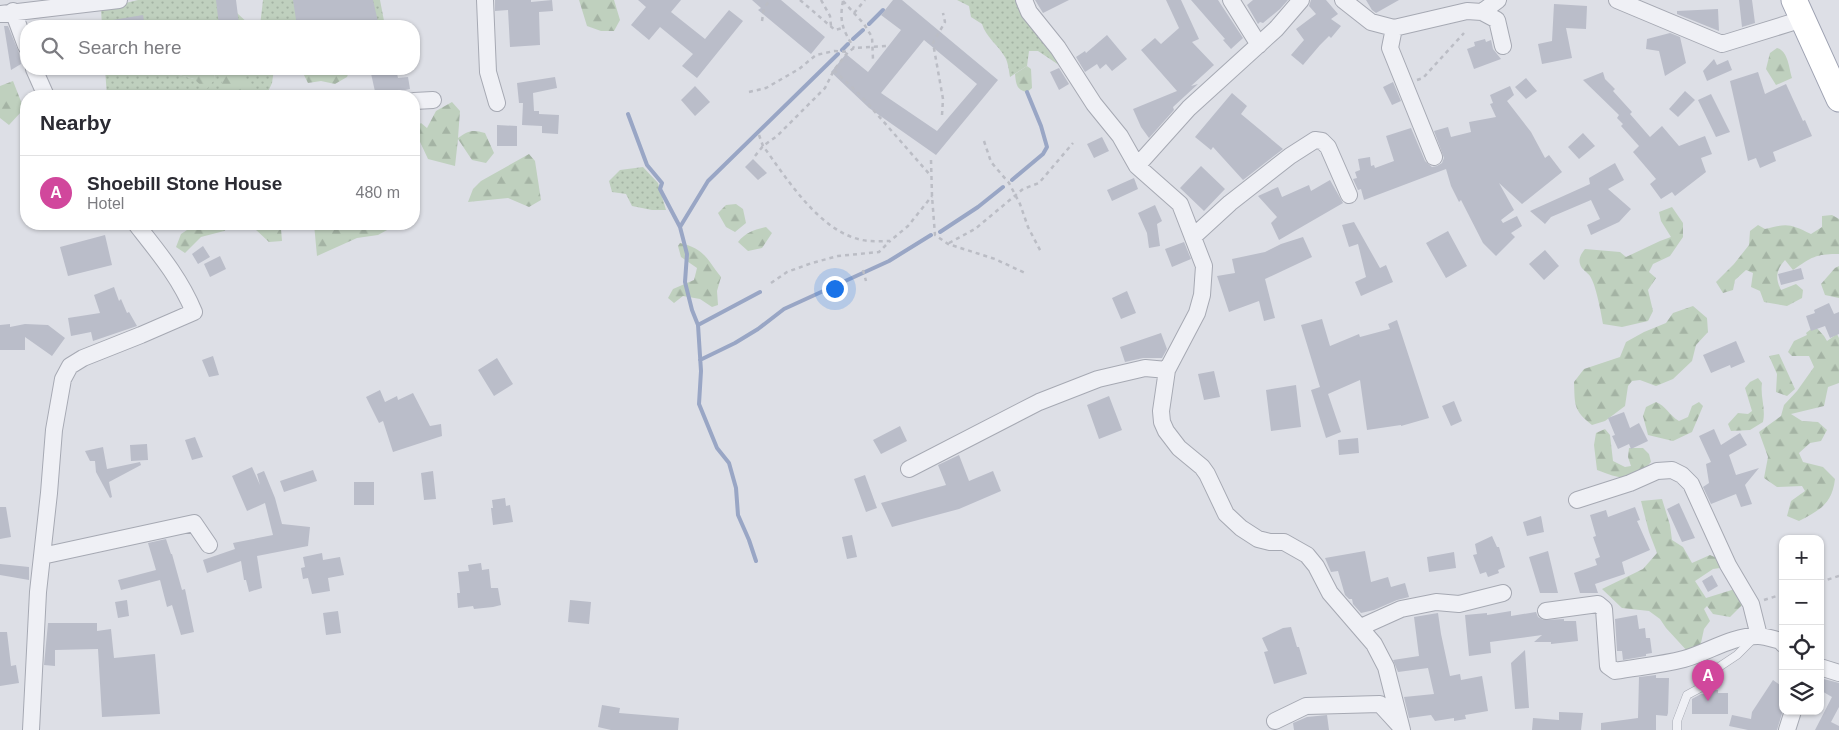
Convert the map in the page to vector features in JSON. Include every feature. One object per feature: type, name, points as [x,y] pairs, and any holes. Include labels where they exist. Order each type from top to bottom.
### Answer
[{"type":"main road","points":[[1798,9],[1839,99]]},
{"type":"street","points":[[20,36],[7,13],[118,0]]},
{"type":"street","points":[[484,0],[488,72],[497,103]]},
{"type":"street","points":[[1024,0],[1029,12],[1058,48],[1104,118],[1120,136],[1137,166],[1180,204],[1194,236],[1204,266],[1202,295],[1197,313],[1167,370],[1161,411],[1162,422],[1166,431],[1179,448],[1207,474],[1226,514],[1240,528],[1258,540],[1284,542],[1307,555],[1316,566],[1330,593],[1374,644],[1386,667],[1401,728]]},
{"type":"street","points":[[1231,0],[1259,45]]},
{"type":"street","points":[[1137,166],[1190,108],[1276,29],[1301,0]]},
{"type":"street","points":[[1344,0],[1371,22],[1394,28],[1466,11],[1482,12],[1497,20],[1503,46]]},
{"type":"street","points":[[1482,12],[1499,0]]},
{"type":"street","points":[[1617,0],[1722,44],[1798,9]]},
{"type":"street","points":[[1394,28],[1390,48],[1434,157]]},
{"type":"street","points":[[37,75],[43,90]]},
{"type":"street","points":[[420,101],[433,100]]},
{"type":"street","points":[[1194,236],[1230,203],[1290,156],[1314,140],[1322,141],[1328,148],[1349,195]]},
{"type":"street","points":[[31,730],[38,592],[54,430],[63,379],[70,366],[83,358],[141,336],[194,312],[187,294],[173,271],[141,230]]},
{"type":"street","points":[[909,469],[1039,402],[1089,383],[1145,368],[1167,370]]},
{"type":"street","points":[[1577,500],[1630,483],[1657,471],[1672,470],[1682,475],[1692,484],[1728,565],[1751,604],[1757,636]]},
{"type":"street","points":[[42,556],[194,523],[210,545]]},
{"type":"street","points":[[1361,627],[1401,609],[1436,602],[1458,604],[1502,593]]},
{"type":"street","points":[[1546,611],[1602,605],[1604,609],[1608,666],[1614,671],[1682,659],[1730,640],[1757,636],[1779,641]]},
{"type":"street","points":[[1824,668],[1839,673]]},
{"type":"street","points":[[1275,721],[1306,706],[1380,704],[1401,728]]},
{"type":"street","points":[[1787,730],[1792,715]]},
{"type":"lane","points":[[1677,730],[1677,721],[1687,696],[1713,681],[1719,667],[1737,655],[1757,636]]},
{"type":"path","points":[[762,20],[764,8],[770,0]]},
{"type":"path","points":[[800,0],[835,30],[843,28]]},
{"type":"path","points":[[821,0],[830,16],[831,26]]},
{"type":"path","points":[[854,13],[865,0]]},
{"type":"path","points":[[854,48],[843,28],[840,16],[843,1],[864,24],[872,38],[873,59]]},
{"type":"path","points":[[942,115],[943,99],[933,43],[945,22],[943,13]]},
{"type":"path","points":[[1404,85],[1422,78],[1464,33]]},
{"type":"path","points":[[755,156],[763,146],[777,136],[825,88],[834,70],[848,52],[854,48],[888,46]]},
{"type":"path","points":[[749,92],[766,88],[799,69],[816,55],[834,51],[848,52]]},
{"type":"path","points":[[834,70],[862,97],[932,177]]},
{"type":"path","points":[[759,135],[763,146],[810,207],[834,229],[862,240],[890,241]]},
{"type":"path","points":[[984,141],[991,162],[1009,183],[1041,252]]},
{"type":"path","points":[[948,244],[975,229],[1023,189],[1039,183],[1073,143]]},
{"type":"path","points":[[932,160],[935,234],[948,244],[995,259],[1025,273]]},
{"type":"path","points":[[771,283],[788,272],[812,263],[838,256],[879,252],[908,226],[932,196]]},
{"type":"path","points":[[863,270],[866,280]]},
{"type":"path","points":[[1824,581],[1839,576]]},
{"type":"path","points":[[1751,604],[1779,595]]},
{"type":"green space","points":[[138,0],[223,0],[245,20],[102,20],[101,9]]},
{"type":"green space","points":[[263,0],[380,0],[384,20],[261,20]]},
{"type":"green space","points":[[579,0],[614,0],[620,20],[614,31],[601,31],[587,26]]},
{"type":"green space","points":[[957,0],[1024,0],[1065,60],[1059,65],[1038,51],[1029,51],[1027,66],[1010,77],[1005,57],[986,33],[982,24],[971,17],[969,6]]},
{"type":"green space","points":[[1777,48],[1786,56],[1792,78],[1776,85],[1766,69],[1770,53]]},
{"type":"green space","points":[[1027,66],[1031,69],[1032,88],[1027,92],[1019,88],[1016,83],[1015,74]]},
{"type":"green space","points":[[105,75],[179,75],[194,79],[215,79],[215,75],[273,75],[269,90],[107,90]]},
{"type":"green space","points":[[179,75],[215,75],[215,79],[206,90],[194,79]]},
{"type":"green space","points":[[224,75],[243,75],[251,90],[220,90]]},
{"type":"green space","points":[[304,75],[348,75],[335,84],[321,81],[308,83]]},
{"type":"green space","points":[[13,81],[20,99],[20,113],[9,125],[0,118],[0,86]]},
{"type":"green space","points":[[452,102],[460,111],[458,138],[470,131],[485,133],[494,153],[486,163],[472,160],[458,139],[455,166],[428,159],[420,142],[420,124],[427,128],[436,111]]},
{"type":"green space","points":[[529,154],[535,161],[541,200],[529,207],[508,198],[468,202],[473,189],[481,181]]},
{"type":"green space","points":[[643,167],[658,183],[666,210],[652,210],[632,206],[626,194],[612,192],[609,181],[620,170]]},
{"type":"green space","points":[[736,204],[743,209],[746,223],[735,232],[726,227],[718,213],[726,205]]},
{"type":"green space","points":[[1672,207],[1683,223],[1683,237],[1670,256],[1653,264],[1649,272],[1656,278],[1648,290],[1653,311],[1648,321],[1622,327],[1603,324],[1592,280],[1580,264],[1582,254],[1585,249],[1620,252],[1626,257],[1671,237],[1661,221],[1659,212]]},
{"type":"green space","points":[[1832,215],[1839,219],[1839,254],[1814,257],[1793,270],[1785,260],[1778,271],[1777,278],[1781,290],[1796,284],[1803,290],[1802,298],[1787,306],[1764,302],[1760,291],[1751,287],[1753,273],[1746,270],[1735,280],[1733,290],[1723,293],[1716,282],[1749,245],[1750,231],[1758,225],[1765,229],[1789,226],[1811,234],[1822,227],[1822,216]]},
{"type":"green space","points":[[766,227],[772,233],[762,248],[748,251],[738,242],[750,232]]},
{"type":"green space","points":[[187,230],[225,230],[201,237],[185,253],[176,247],[181,234]]},
{"type":"green space","points":[[256,230],[281,230],[282,241],[269,242]]},
{"type":"green space","points":[[315,230],[387,230],[378,235],[357,238],[317,256]]},
{"type":"green space","points":[[680,243],[700,251],[721,277],[717,291],[718,305],[712,307],[700,299],[683,296],[674,303],[668,298],[673,289],[694,280],[697,268],[681,257],[678,246]]},
{"type":"green space","points":[[1839,266],[1839,298],[1825,295],[1821,284]]},
{"type":"green space","points":[[1693,306],[1707,318],[1708,332],[1696,345],[1692,361],[1673,379],[1656,386],[1640,380],[1632,381],[1628,386],[1625,406],[1605,421],[1592,425],[1586,420],[1576,406],[1574,382],[1584,369],[1620,357],[1626,342],[1666,323],[1673,313]]},
{"type":"green space","points":[[1815,326],[1827,341],[1837,334],[1839,338],[1839,383],[1828,387],[1824,406],[1791,414],[1802,421],[1818,422],[1827,430],[1821,441],[1810,443],[1799,453],[1803,462],[1823,467],[1835,479],[1831,495],[1824,505],[1799,521],[1787,516],[1791,501],[1805,491],[1802,486],[1777,487],[1764,478],[1768,457],[1759,432],[1781,416],[1784,405],[1797,391],[1814,367],[1809,356],[1792,356],[1788,352],[1794,341],[1807,335],[1806,333]]},
{"type":"green space","points":[[1779,354],[1795,389],[1787,396],[1776,392],[1777,374],[1769,356]]},
{"type":"green space","points":[[1758,378],[1762,383],[1763,422],[1750,430],[1731,431],[1728,424],[1738,413],[1748,414],[1752,411],[1745,388],[1750,382]]},
{"type":"green space","points":[[1656,402],[1679,421],[1688,417],[1692,406],[1699,402],[1703,406],[1692,432],[1673,441],[1648,435],[1643,416],[1646,407]]},
{"type":"green space","points":[[1605,429],[1610,435],[1613,461],[1625,467],[1631,466],[1628,457],[1629,448],[1643,448],[1649,454],[1651,462],[1638,474],[1626,478],[1613,476],[1597,470],[1594,445],[1596,433]]},
{"type":"green space","points":[[1662,499],[1670,525],[1672,540],[1683,547],[1692,563],[1710,555],[1719,559],[1720,568],[1713,569],[1695,581],[1706,598],[1735,589],[1742,605],[1730,617],[1713,614],[1707,606],[1704,609],[1710,621],[1704,629],[1699,652],[1689,653],[1660,619],[1649,611],[1622,608],[1602,589],[1643,569],[1657,553],[1641,501]]},
{"type":"building","points":[[216,0],[236,0],[238,20],[218,20]]},
{"type":"building","points":[[293,0],[373,0],[378,20],[296,20]]},
{"type":"building","points":[[495,0],[531,0],[531,2],[552,0],[553,11],[539,12],[540,45],[510,47],[508,10],[495,11]]},
{"type":"building","points":[[638,0],[681,0],[671,12],[705,39],[729,10],[743,21],[697,78],[682,66],[693,54],[660,27],[649,40],[631,25],[646,7]]},
{"type":"building","points":[[752,0],[781,0],[825,37],[811,54],[758,10],[761,8]]},
{"type":"building","points":[[893,0],[902,0],[998,80],[936,155],[869,108],[831,72],[846,54],[868,72],[901,30],[881,15]],"holes":[[[924,40],[977,84],[937,131],[881,93]]]},
{"type":"building","points":[[1035,0],[1069,0],[1043,13]]},
{"type":"building","points":[[1166,0],[1181,0],[1199,39],[1192,42],[1214,65],[1191,86],[1198,84],[1173,107],[1174,110],[1149,138],[1141,127],[1133,109],[1177,91],[1141,50],[1155,38],[1161,44],[1179,28]]},
{"type":"building","points":[[1191,0],[1218,0],[1243,38],[1231,49],[1223,40],[1225,39]]},
{"type":"building","points":[[1253,0],[1288,0],[1263,23],[1260,22],[1258,24],[1247,5]]},
{"type":"building","points":[[1311,0],[1326,0],[1338,14],[1331,19],[1341,26],[1331,38],[1329,36],[1320,45],[1303,65],[1291,55],[1304,40],[1296,29],[1316,14],[1309,6]]},
{"type":"building","points":[[1366,0],[1399,0],[1376,13]]},
{"type":"building","points":[[1739,0],[1752,0],[1755,23],[1742,27]]},
{"type":"building","points":[[1554,4],[1587,6],[1586,29],[1566,28],[1572,58],[1542,64],[1538,44],[1552,41]]},
{"type":"building","points":[[1718,9],[1719,31],[1677,14],[1677,11]]},
{"type":"building","points":[[143,15],[144,20],[113,20]]},
{"type":"building","points":[[4,26],[8,26],[20,58],[20,65],[11,70]]},
{"type":"building","points":[[1670,33],[1680,37],[1686,63],[1665,76],[1659,51],[1646,49],[1647,39]]},
{"type":"building","points":[[1107,35],[1127,59],[1112,71],[1106,64],[1100,69],[1097,64],[1085,72],[1076,57],[1085,51],[1086,53]]},
{"type":"building","points":[[1485,39],[1486,42],[1491,40],[1493,49],[1501,59],[1474,69],[1467,49],[1475,46],[1474,42]]},
{"type":"building","points":[[1714,59],[1717,65],[1728,60],[1732,70],[1707,81],[1703,71]]},
{"type":"building","points":[[1059,68],[1069,84],[1059,90],[1050,72]]},
{"type":"building","points":[[1603,72],[1605,79],[1615,89],[1613,91],[1632,112],[1630,114],[1650,137],[1662,126],[1679,146],[1705,136],[1712,154],[1701,158],[1706,172],[1675,196],[1672,192],[1661,199],[1650,184],[1656,179],[1633,152],[1639,146],[1621,126],[1623,124],[1617,118],[1619,115],[1583,80]]},
{"type":"building","points":[[1758,72],[1765,94],[1786,84],[1812,136],[1773,152],[1776,161],[1760,168],[1756,158],[1748,161],[1730,81]]},
{"type":"building","points":[[371,75],[397,75],[398,78],[408,77],[410,89],[375,90]]},
{"type":"building","points":[[555,77],[557,88],[533,93],[534,111],[539,111],[539,114],[559,115],[558,134],[542,133],[542,126],[522,125],[523,103],[519,103],[517,83]]},
{"type":"building","points":[[1526,78],[1537,91],[1526,99],[1515,87]]},
{"type":"building","points":[[1393,82],[1401,101],[1392,105],[1383,87]]},
{"type":"building","points":[[695,86],[710,102],[695,116],[681,100]]},
{"type":"building","points":[[1510,86],[1514,95],[1507,101],[1531,132],[1545,158],[1549,155],[1562,172],[1522,204],[1499,183],[1514,210],[1501,220],[1503,223],[1517,216],[1522,226],[1511,233],[1515,237],[1496,256],[1483,243],[1461,200],[1459,202],[1451,186],[1446,169],[1364,200],[1361,189],[1358,190],[1353,179],[1357,178],[1355,172],[1360,170],[1358,159],[1370,157],[1371,166],[1374,165],[1375,168],[1394,161],[1386,136],[1411,128],[1425,161],[1432,167],[1437,166],[1442,163],[1444,158],[1434,131],[1448,127],[1451,137],[1471,132],[1469,122],[1496,117],[1490,104],[1493,103],[1490,95]]},
{"type":"building","points":[[1685,91],[1695,100],[1678,117],[1669,109]]},
{"type":"building","points":[[1232,93],[1247,106],[1241,114],[1283,149],[1243,180],[1213,147],[1211,150],[1195,137]]},
{"type":"building","points":[[1711,94],[1730,132],[1716,137],[1698,100]]},
{"type":"building","points":[[497,125],[517,126],[517,146],[497,146]]},
{"type":"building","points":[[1583,133],[1595,146],[1579,159],[1568,147]]},
{"type":"building","points":[[1102,137],[1109,151],[1094,158],[1087,144]]},
{"type":"building","points":[[753,159],[767,173],[758,180],[745,167]]},
{"type":"building","points":[[1615,163],[1624,180],[1608,189],[1631,209],[1619,222],[1591,235],[1587,225],[1600,219],[1591,200],[1551,217],[1545,224],[1530,211],[1590,184],[1589,178]]},
{"type":"building","points":[[1201,166],[1225,189],[1204,211],[1180,188]]},
{"type":"building","points":[[1134,178],[1138,189],[1112,201],[1107,190]]},
{"type":"building","points":[[1330,180],[1343,203],[1279,240],[1271,223],[1277,217],[1258,196],[1278,187],[1282,197],[1309,185],[1311,191]]},
{"type":"building","points":[[1155,205],[1162,221],[1157,224],[1160,246],[1149,248],[1147,233],[1138,213]]},
{"type":"building","points":[[1354,222],[1380,268],[1386,265],[1393,282],[1361,296],[1355,282],[1366,277],[1358,244],[1349,247],[1342,225]]},
{"type":"building","points":[[1448,231],[1467,266],[1446,278],[1426,243]]},
{"type":"building","points":[[105,235],[112,265],[68,276],[60,247]]},
{"type":"building","points":[[1303,237],[1312,257],[1265,279],[1275,318],[1264,321],[1259,301],[1229,312],[1217,276],[1235,273],[1232,259],[1265,252],[1281,244]]},
{"type":"building","points":[[1184,242],[1191,259],[1172,267],[1165,249]]},
{"type":"building","points":[[203,246],[210,257],[198,264],[192,254]]},
{"type":"building","points":[[1545,250],[1559,266],[1544,280],[1529,264]]},
{"type":"building","points":[[220,256],[226,269],[210,277],[204,264]]},
{"type":"building","points":[[1801,268],[1804,279],[1781,285],[1778,274]]},
{"type":"building","points":[[114,287],[119,301],[121,299],[127,313],[129,312],[137,326],[93,341],[91,332],[71,336],[68,318],[100,313],[94,295]]},
{"type":"building","points":[[1127,291],[1136,313],[1121,319],[1112,298]]},
{"type":"building","points":[[1829,303],[1834,314],[1839,312],[1839,334],[1830,338],[1825,326],[1811,331],[1806,316],[1815,313],[1814,310]]},
{"type":"building","points":[[1322,319],[1330,346],[1359,334],[1360,337],[1390,329],[1388,324],[1397,320],[1429,418],[1401,426],[1367,430],[1360,380],[1328,394],[1341,432],[1326,438],[1311,390],[1320,387],[1301,325]]},
{"type":"building","points":[[10,324],[10,327],[25,324],[48,325],[65,338],[52,356],[25,337],[25,350],[0,350],[0,325]]},
{"type":"building","points":[[1161,333],[1167,349],[1162,358],[1143,358],[1125,362],[1120,347]]},
{"type":"building","points":[[1736,341],[1745,362],[1731,368],[1730,365],[1711,373],[1703,355]]},
{"type":"building","points":[[213,356],[219,375],[209,377],[202,360]]},
{"type":"building","points":[[497,358],[513,384],[494,396],[478,370]]},
{"type":"building","points":[[1214,371],[1220,397],[1204,400],[1198,374]]},
{"type":"building","points":[[1296,385],[1301,427],[1271,431],[1266,390]]},
{"type":"building","points":[[380,390],[385,402],[397,396],[398,400],[413,393],[430,426],[441,424],[442,436],[393,452],[383,421],[379,423],[366,397]]},
{"type":"building","points":[[1109,396],[1122,430],[1099,439],[1087,405]]},
{"type":"building","points":[[1454,401],[1462,421],[1451,426],[1442,406]]},
{"type":"building","points":[[1624,412],[1630,428],[1639,423],[1648,441],[1631,449],[1629,444],[1618,449],[1612,436],[1615,435],[1608,418]]},
{"type":"building","points":[[900,426],[907,441],[881,454],[873,440]]},
{"type":"building","points":[[1714,429],[1721,445],[1740,433],[1747,445],[1729,455],[1736,475],[1759,468],[1745,485],[1752,504],[1741,507],[1736,494],[1711,504],[1703,487],[1709,483],[1706,464],[1711,462],[1699,436]]},
{"type":"building","points":[[195,437],[203,457],[192,460],[185,440]]},
{"type":"building","points":[[1358,438],[1359,453],[1339,455],[1338,440]]},
{"type":"building","points":[[147,444],[148,460],[131,461],[130,445]]},
{"type":"building","points":[[103,447],[107,469],[140,462],[141,465],[109,482],[112,497],[110,498],[96,472],[95,461],[90,461],[85,451]]},
{"type":"building","points":[[959,455],[969,481],[993,471],[1001,491],[959,509],[892,527],[881,503],[946,485],[938,465]]},
{"type":"building","points":[[252,467],[260,485],[257,474],[264,471],[275,498],[282,524],[310,527],[308,546],[257,556],[262,588],[249,592],[246,580],[244,580],[241,561],[207,573],[203,560],[235,549],[233,543],[273,535],[265,503],[247,511],[232,476]]},
{"type":"building","points":[[313,470],[317,481],[284,492],[280,481]]},
{"type":"building","points":[[433,471],[436,499],[424,500],[421,473]]},
{"type":"building","points":[[865,475],[877,508],[866,512],[854,479]]},
{"type":"building","points":[[354,482],[374,482],[374,505],[354,505]]},
{"type":"building","points":[[505,498],[506,506],[510,505],[513,522],[493,525],[492,500]]},
{"type":"building","points":[[1679,503],[1695,538],[1682,542],[1667,509]]},
{"type":"building","points":[[0,507],[6,507],[11,537],[0,539]]},
{"type":"building","points":[[1635,507],[1640,520],[1637,521],[1650,550],[1622,562],[1625,574],[1595,584],[1598,593],[1580,593],[1574,573],[1597,565],[1595,559],[1600,557],[1593,537],[1596,536],[1590,515],[1606,510],[1608,517]]},
{"type":"building","points":[[1541,516],[1544,532],[1527,536],[1523,522]]},
{"type":"building","points":[[852,535],[857,557],[847,559],[842,537]]},
{"type":"building","points":[[1492,536],[1497,547],[1499,547],[1505,567],[1498,570],[1499,573],[1488,577],[1486,572],[1480,574],[1473,555],[1477,554],[1475,544]]},
{"type":"building","points":[[166,539],[182,590],[185,589],[194,632],[181,635],[172,605],[167,607],[160,580],[121,590],[118,580],[156,570],[148,543]]},
{"type":"building","points":[[1365,551],[1371,582],[1388,577],[1391,587],[1405,583],[1409,597],[1361,613],[1353,604],[1352,599],[1345,595],[1338,571],[1331,572],[1325,558]]},
{"type":"building","points":[[1548,551],[1558,593],[1540,593],[1529,557]]},
{"type":"building","points":[[1454,552],[1456,568],[1429,572],[1427,557]]},
{"type":"building","points":[[322,553],[323,560],[340,557],[344,575],[328,578],[330,591],[312,594],[308,578],[303,579],[301,568],[305,567],[303,557]]},
{"type":"building","points":[[481,563],[482,570],[489,569],[491,588],[498,588],[501,605],[474,609],[473,606],[458,608],[457,593],[460,593],[458,572],[469,571],[468,565]]},
{"type":"building","points":[[0,564],[29,567],[29,580],[0,575]]},
{"type":"building","points":[[1712,575],[1718,586],[1708,592],[1702,581]]},
{"type":"building","points":[[127,600],[129,616],[118,618],[115,602]]},
{"type":"building","points":[[570,600],[591,602],[589,624],[568,622]]},
{"type":"building","points":[[338,611],[341,633],[326,635],[323,613]]},
{"type":"building","points":[[1511,611],[1511,616],[1536,612],[1538,617],[1543,620],[1564,619],[1564,621],[1576,621],[1578,641],[1551,644],[1551,642],[1534,642],[1542,635],[1490,642],[1491,653],[1469,656],[1465,615],[1487,613],[1487,615]]},
{"type":"building","points":[[1438,613],[1450,676],[1460,674],[1461,680],[1482,676],[1488,711],[1465,715],[1466,719],[1454,721],[1454,718],[1435,721],[1431,715],[1409,718],[1404,697],[1434,694],[1428,668],[1398,672],[1393,660],[1419,656],[1414,617]]},
{"type":"building","points":[[1637,615],[1639,629],[1645,628],[1646,638],[1650,638],[1652,653],[1646,654],[1646,656],[1623,660],[1622,651],[1617,651],[1615,619]]},
{"type":"building","points":[[48,623],[97,623],[97,631],[111,629],[114,658],[155,654],[160,714],[102,717],[98,649],[55,650],[55,666],[44,665]]},
{"type":"building","points":[[1291,627],[1307,674],[1274,684],[1264,652],[1268,651],[1262,638],[1283,628]]},
{"type":"building","points":[[0,632],[7,632],[11,666],[16,665],[19,683],[0,686]]},
{"type":"building","points":[[1525,650],[1529,708],[1515,709],[1511,663]]},
{"type":"building","points":[[1656,675],[1656,678],[1669,678],[1668,713],[1667,716],[1656,715],[1656,730],[1601,730],[1601,723],[1638,718],[1639,677]]},
{"type":"building","points":[[1824,679],[1839,683],[1839,707],[1831,722],[1839,726],[1839,730],[1815,730],[1824,715],[1832,697],[1824,692]]},
{"type":"building","points":[[1773,680],[1779,684],[1779,715],[1782,715],[1777,730],[1748,730],[1729,726],[1732,715],[1751,719],[1752,712]]},
{"type":"building","points":[[1707,690],[1718,690],[1718,693],[1728,693],[1728,714],[1692,714],[1692,699],[1701,694],[1707,694]]},
{"type":"building","points":[[602,705],[620,708],[619,713],[679,718],[678,730],[611,730],[598,727]]},
{"type":"building","points":[[1559,712],[1583,713],[1581,730],[1532,730],[1533,718],[1559,720]]},
{"type":"building","points":[[1327,715],[1329,730],[1294,730],[1293,723],[1307,717]]},
{"type":"waterway","points":[[869,24],[883,10]]},
{"type":"waterway","points":[[853,39],[863,30]]},
{"type":"waterway","points":[[842,50],[848,44]]},
{"type":"waterway","points":[[680,227],[708,181],[838,54]]},
{"type":"waterway","points":[[1012,180],[1043,154],[1047,147],[1041,126],[1027,92]]},
{"type":"waterway","points":[[628,114],[647,165],[662,183],[660,189],[680,227],[687,254],[685,282],[698,325],[701,371],[699,404],[717,448],[729,463],[736,488],[738,515],[756,561]]},
{"type":"waterway","points":[[940,232],[978,207],[1003,187]]},
{"type":"waterway","points":[[700,360],[735,343],[758,329],[784,309],[889,261],[931,235]]},
{"type":"waterway","points":[[698,325],[760,292]]},
{"type":"place","name":"Shoebill Stone House","points":[[1708,701]]}]
